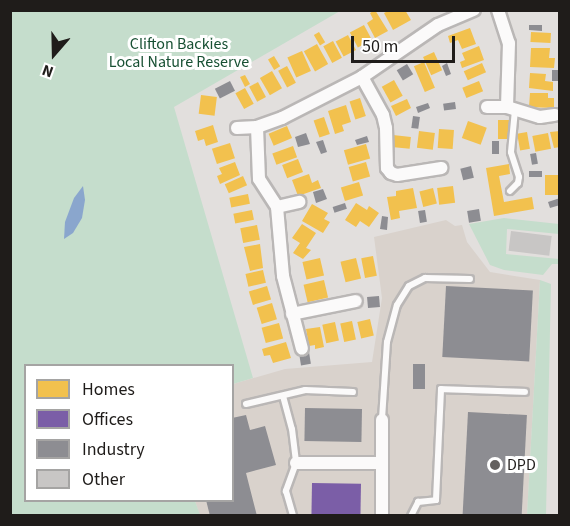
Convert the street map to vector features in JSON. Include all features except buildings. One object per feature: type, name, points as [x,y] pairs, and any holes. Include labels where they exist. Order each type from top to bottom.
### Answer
[{"type":"street","points":[[237,128],[257,127],[282,118],[362,77],[438,25],[474,10]]},
{"type":"street","points":[[498,10],[509,43],[511,108]]},
{"type":"street","points":[[362,77],[383,115],[386,128],[387,168],[391,173],[397,175],[441,168]]},
{"type":"street","points":[[487,107],[511,108],[532,116],[555,115]]},
{"type":"street","points":[[257,127],[259,179],[277,207],[283,276],[302,349]]},
{"type":"street","points":[[277,207],[299,202]]},
{"type":"street","points":[[292,314],[356,301]]},
{"type":"street","points":[[382,420],[382,516]]},
{"type":"street","points":[[296,463],[382,463]]},
{"type":"lane","points":[[510,190],[518,183],[519,177],[511,152],[511,108]]},
{"type":"lane","points":[[382,420],[387,342],[396,305],[409,286],[425,278],[470,279]]},
{"type":"lane","points":[[411,516],[418,502],[436,500],[441,389],[525,392]]},
{"type":"lane","points":[[246,404],[304,390],[353,392]]},
{"type":"lane","points":[[283,396],[292,429],[296,463],[286,491],[293,516]]},
{"type":"shaded area","points":[[446,220],[455,226],[462,225],[467,242],[490,272],[540,280],[527,515],[200,516],[195,502],[234,502],[234,384],[285,369],[372,362],[382,298],[374,237]]},
{"type":"green space","name":"Clifton Backies Local Nature Reserve","points":[[10,11],[340,11],[174,107],[253,378],[234,384],[234,364],[24,364],[24,502],[195,502],[200,515],[11,515]]},
{"type":"green space","points":[[504,218],[559,224],[559,234],[507,229],[506,254],[559,259],[559,264],[552,264],[543,275],[504,270],[490,265],[469,224]]},
{"type":"green space","points":[[540,280],[551,284],[546,515],[527,515]]},
{"type":"water","points":[[83,186],[85,200],[82,218],[73,233],[64,239],[65,222],[74,198]]},
{"type":"place","name":"DPD","points":[[495,465]]}]
